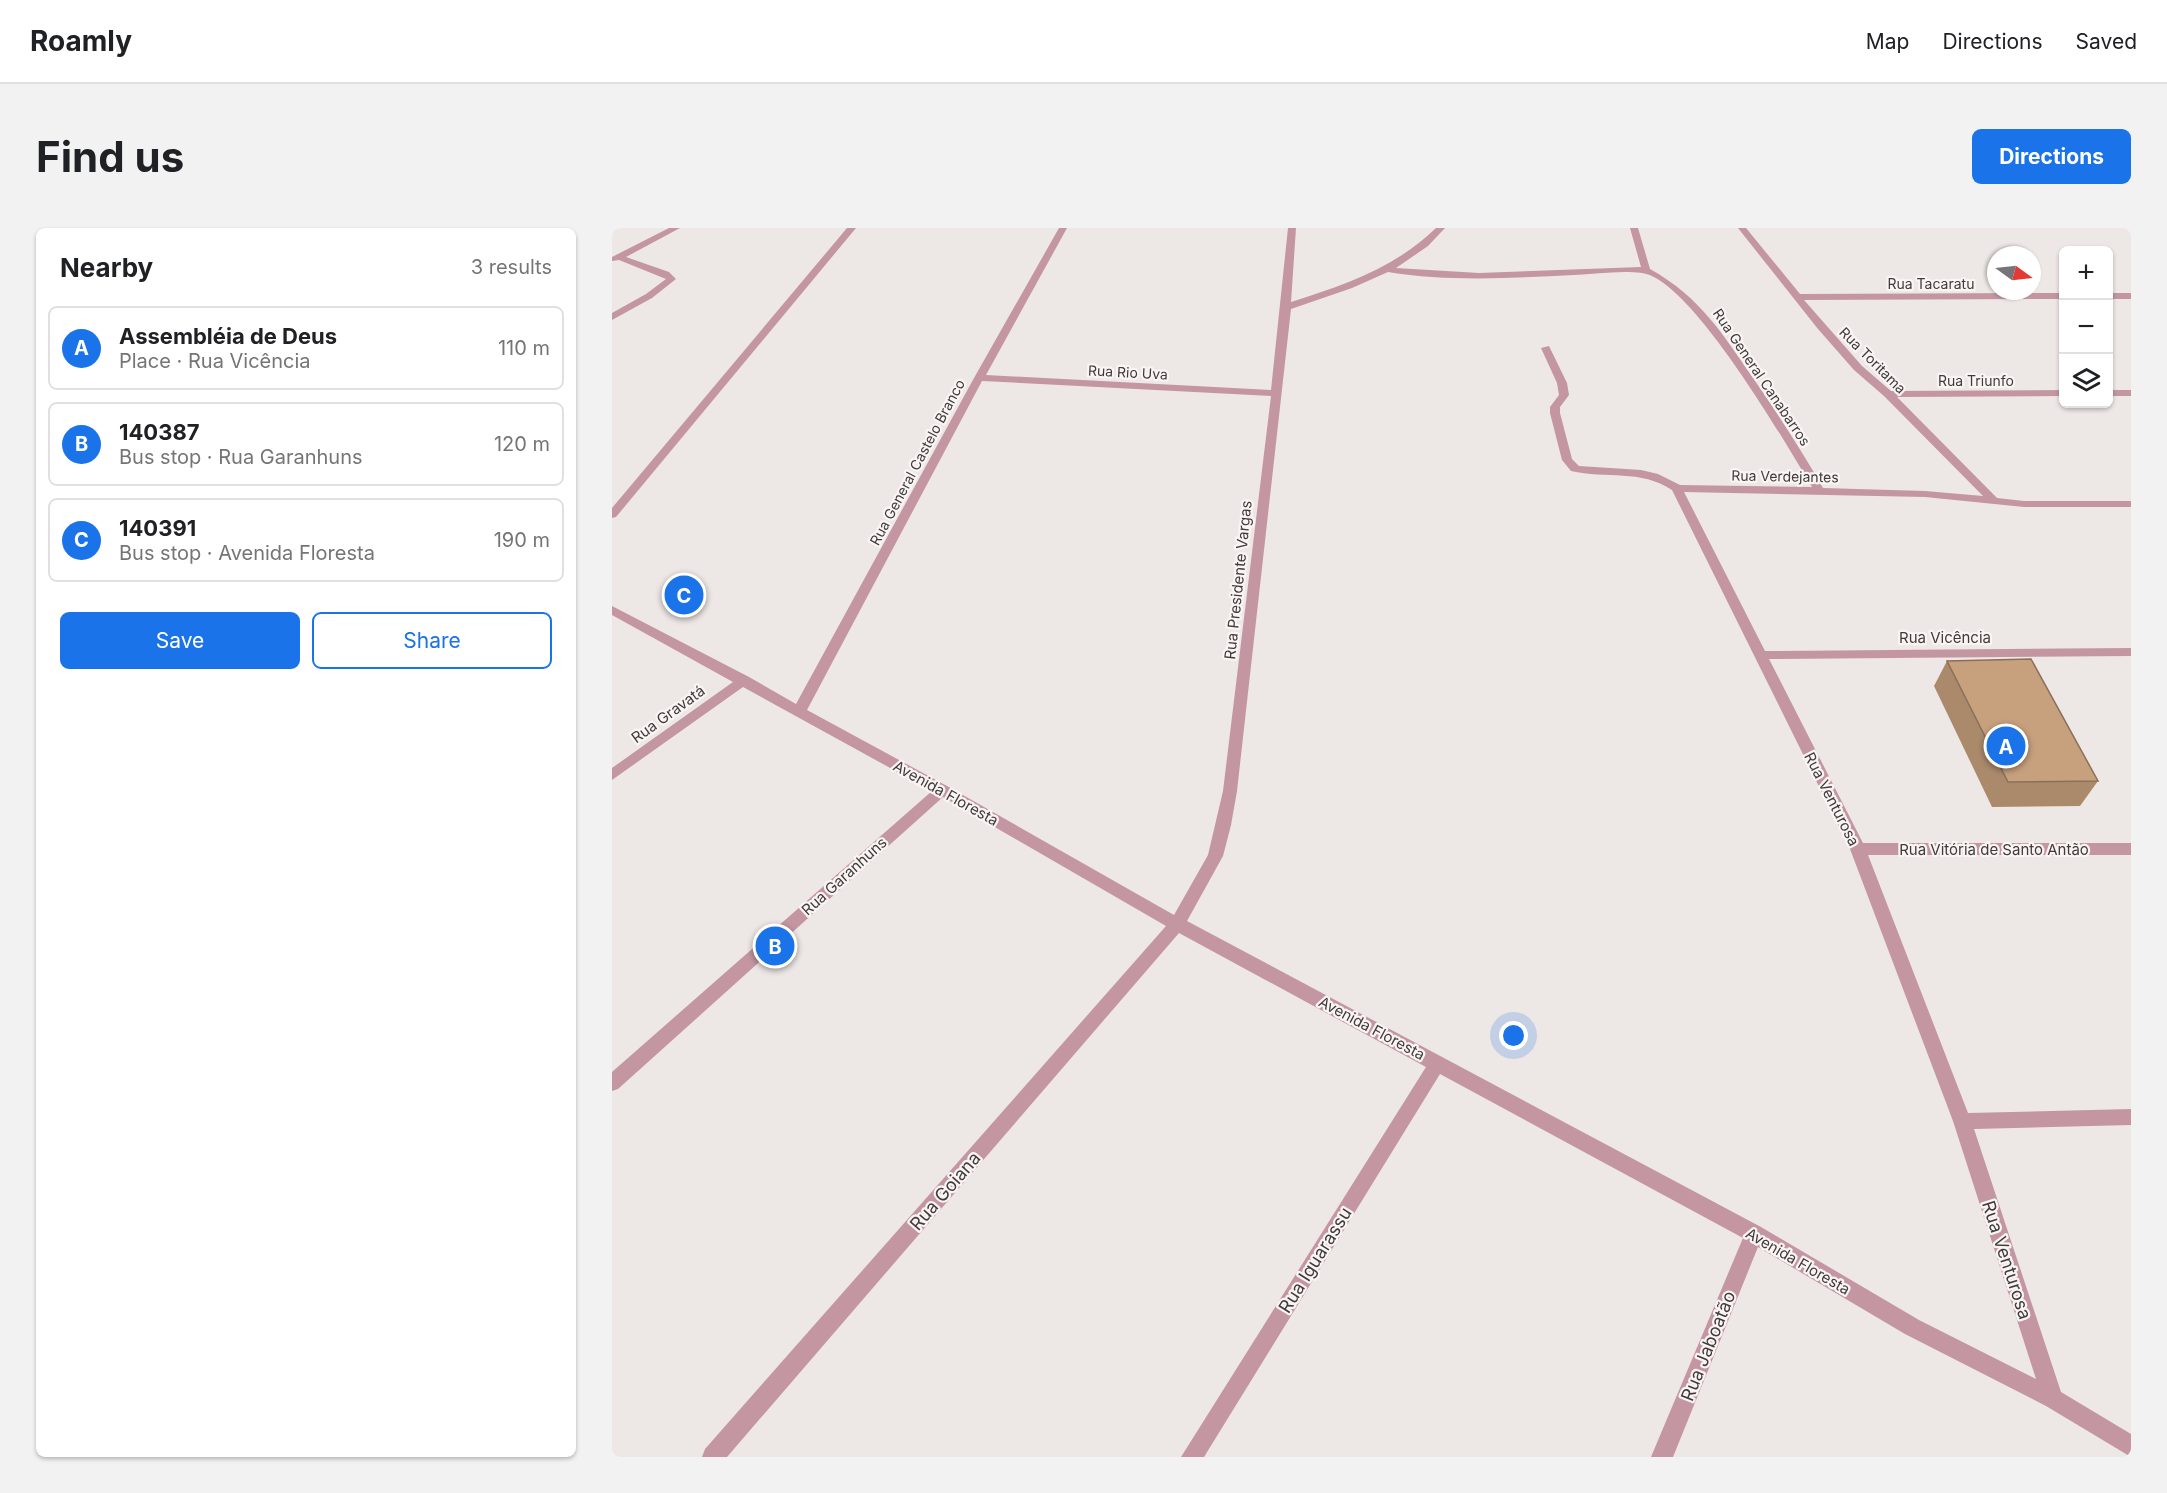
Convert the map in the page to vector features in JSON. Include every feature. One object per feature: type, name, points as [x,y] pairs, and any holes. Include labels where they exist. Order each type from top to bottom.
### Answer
[{"type":"street","points":[[615,259],[676,228]]},
{"type":"street","points":[[612,515],[852,228]]},
{"type":"street","name":"Rua General Castelo Branco","points":[[799,712],[979,378],[1063,228]]},
{"type":"street","name":"Rua Presidente Vargas","points":[[1177,924],[1215,856],[1224,825],[1237,740],[1286,307],[1292,228]]},
{"type":"street","points":[[1286,307],[1390,270],[1426,243],[1441,228]]},
{"type":"street","points":[[1390,270],[1479,276],[1646,270],[1634,228]]},
{"type":"street","name":"Rua Toritama","points":[[1743,228],[1828,335],[1858,368],[1888,394],[1995,502]]},
{"type":"street","points":[[612,317],[649,297],[671,279],[666,274],[615,259]]},
{"type":"street","name":"Rua General Canabarros","points":[[1646,270],[1672,285],[1710,322],[1785,432],[1821,493]]},
{"type":"street","name":"Rua Tacaratu","points":[[1799,297],[2059,296]]},
{"type":"street","points":[[2113,296],[2131,296]]},
{"type":"street","name":"Rua Verdejantes","points":[[1546,348],[1564,392],[1556,406],[1555,414],[1569,465],[1580,470],[1659,477],[1677,488],[1925,494],[1995,502],[2131,504]]},
{"type":"street","name":"Rua Rio Uva","points":[[979,378],[1275,393]]},
{"type":"street","name":"Rua Triunfo","points":[[1888,394],[2059,393]]},
{"type":"street","points":[[2113,393],[2131,393]]},
{"type":"street","name":"Rua Venturosa","points":[[1677,488],[1858,849],[1962,1121],[2053,1399]]},
{"type":"street","name":"Avenida Floresta","points":[[612,610],[942,790],[1177,924],[1754,1234],[1912,1327],[2053,1399],[2131,1446]]},
{"type":"street","name":"Rua Vicência","points":[[1760,655],[2131,652]]},
{"type":"street","name":"Rua Gravatá","points":[[612,775],[744,680]]},
{"type":"street","name":"Rua Garanhuns","points":[[612,1083],[942,790]]},
{"type":"street","name":"Rua Vitória de Santo Antão","points":[[1858,849],[2131,849]]},
{"type":"street","name":"Rua Goiana","points":[[713,1457],[1177,924]]},
{"type":"street","name":"Rua Iguarassu","points":[[1192,1457],[1438,1063]]},
{"type":"street","points":[[1962,1121],[2131,1117]]},
{"type":"street","name":"Rua Jaboatão","points":[[1662,1457],[1754,1234]]},
{"type":"building","points":[[2031,659],[2098,781],[2008,782],[1947,661]]},
{"type":"place","name":"140391","points":[[684,595]]},
{"type":"place","name":"Assembléia de Deus","points":[[2006,746]]},
{"type":"place","name":"140387","points":[[775,946]]}]
